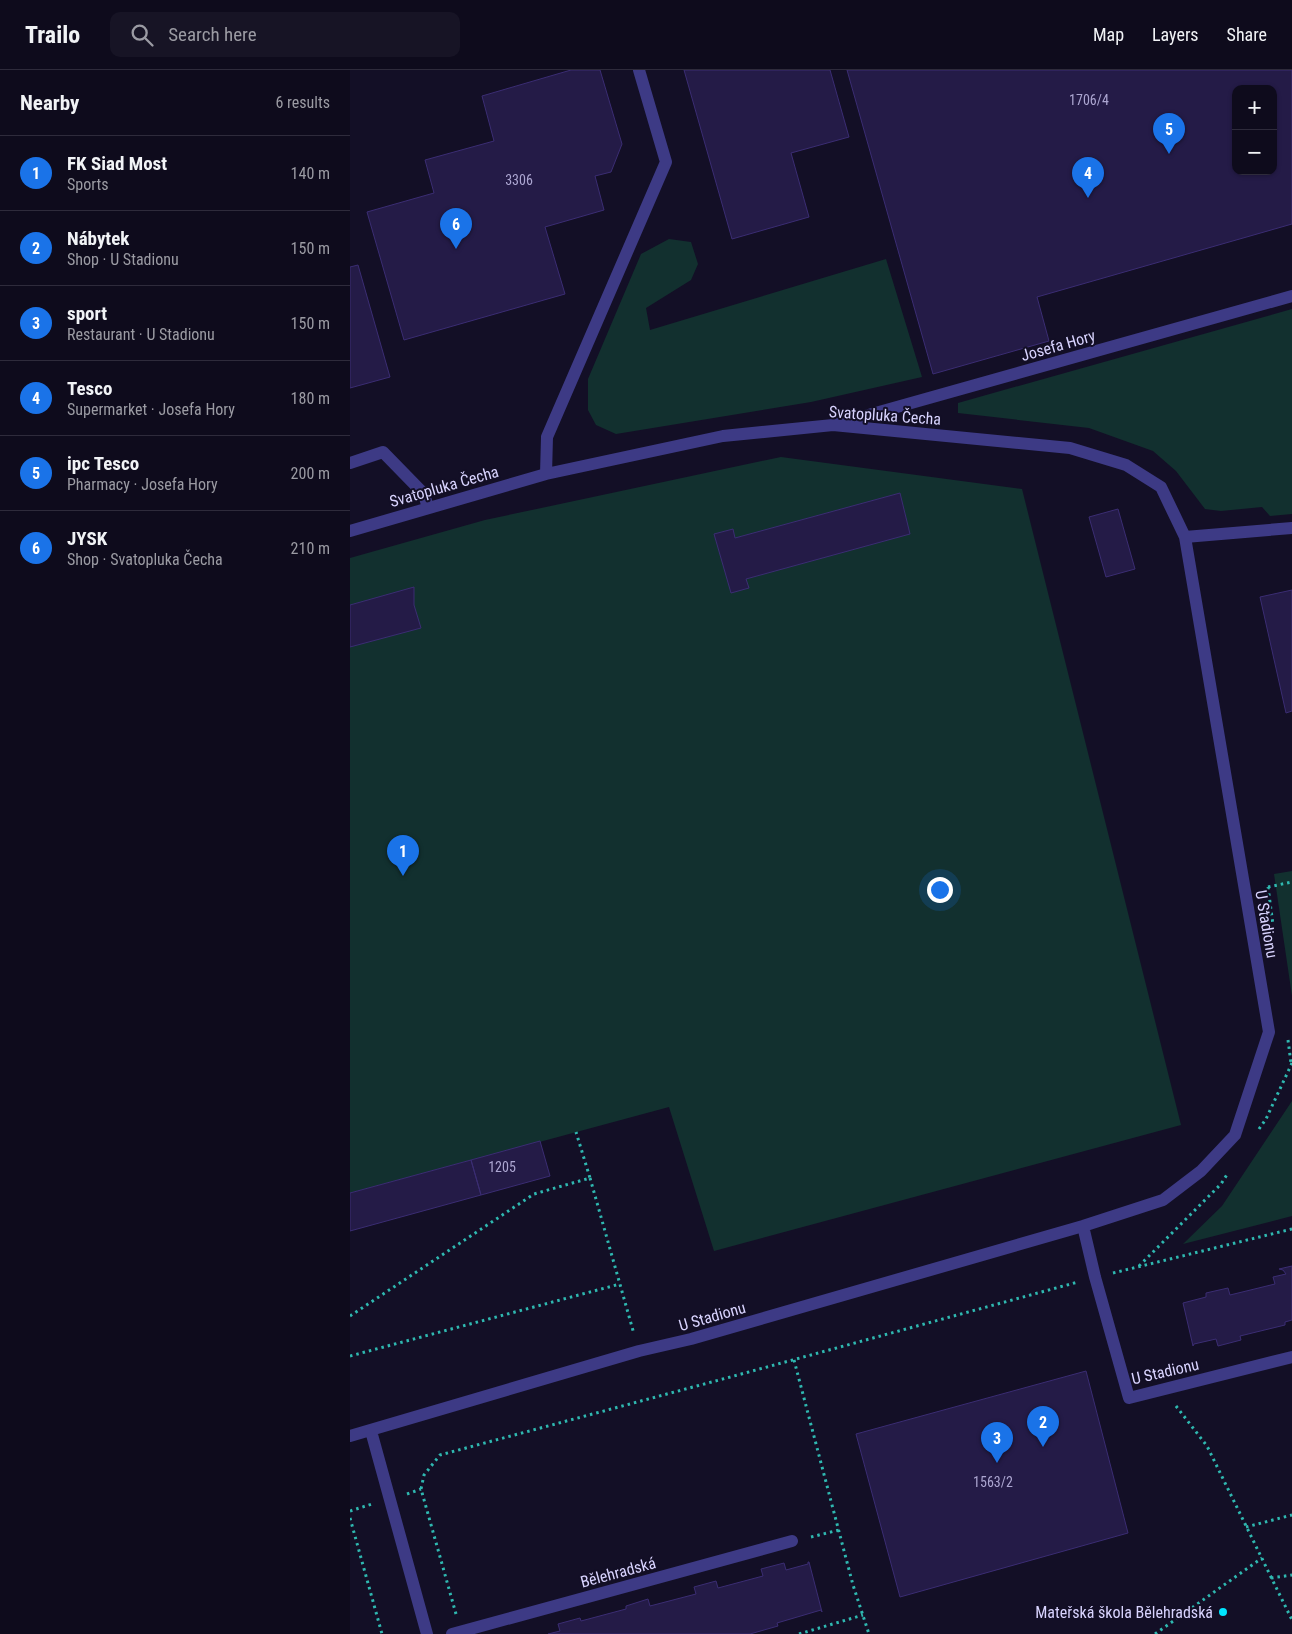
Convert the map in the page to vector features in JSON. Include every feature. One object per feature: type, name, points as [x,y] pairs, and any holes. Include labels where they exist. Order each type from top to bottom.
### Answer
[{"type":"street","points":[[546,474],[547,437],[666,162],[639,70]]},
{"type":"street","name":"Josefa Hory","points":[[833,425],[1292,296]]},
{"type":"street","name":"Svatopluka Čecha","points":[[350,530],[546,474],[723,436],[833,425],[1070,448],[1126,465],[1161,487],[1185,537]]},
{"type":"street","points":[[350,462],[383,452],[424,494],[428,508]]},
{"type":"street","points":[[1185,537],[1292,528]]},
{"type":"street","name":"U Stadionu","points":[[350,1436],[639,1351],[691,1339],[1084,1226],[1163,1200],[1202,1171],[1235,1135],[1269,1032],[1185,537]]},
{"type":"street","name":"U Stadionu","points":[[1084,1226],[1095,1277],[1129,1398],[1292,1357]]},
{"type":"street","points":[[371,1431],[427,1634]]},
{"type":"street","name":"Bělehradská","points":[[456,1633],[792,1541]]},
{"type":"path","points":[[1245,891],[1292,882]]},
{"type":"path","points":[[576,1132],[639,1351]]},
{"type":"path","points":[[350,1316],[534,1194],[590,1178]]},
{"type":"path","points":[[456,1633],[421,1490],[424,1476],[440,1455],[1095,1277],[1292,1229]]},
{"type":"path","points":[[350,1356],[620,1284]]},
{"type":"path","points":[[794,1360],[853,1586],[869,1634]]},
{"type":"path","points":[[1164,1390],[1206,1446],[1292,1620]]},
{"type":"path","points":[[1246,1527],[1292,1515]]},
{"type":"path","points":[[350,1518],[382,1634]]},
{"type":"path","points":[[792,1541],[839,1530]]},
{"type":"path","points":[[1155,1634],[1262,1558]]},
{"type":"path","points":[[1271,1578],[1292,1575]]},
{"type":"path","points":[[799,1634],[863,1615]]},
{"type":"green space","points":[[669,239],[691,242],[698,264],[691,280],[646,308],[650,330],[886,259],[922,377],[811,402],[616,434],[596,425],[588,410],[588,379],[641,254]]},
{"type":"green space","points":[[1292,309],[1292,514],[1270,516],[1262,507],[1221,511],[1205,509],[1176,471],[1153,451],[1089,428],[958,413],[958,403]]},
{"type":"green space","points":[[781,457],[1022,489],[1181,1125],[714,1251],[669,1107],[350,1193],[350,558],[485,520]]},
{"type":"green space","points":[[1292,871],[1292,996],[1274,874]]},
{"type":"green space","points":[[1292,1101],[1292,1216],[1183,1244],[1222,1206]]},
{"type":"building","points":[[571,70],[600,70],[622,144],[611,172],[595,176],[604,210],[545,227],[565,294],[404,340],[367,212],[434,193],[425,160],[494,141],[482,96]]},
{"type":"building","points":[[684,70],[830,70],[849,137],[791,153],[809,217],[732,239]]},
{"type":"building","points":[[847,70],[1292,70],[1292,224],[1037,297],[1049,341],[933,374]]},
{"type":"building","points":[[358,265],[390,377],[350,388],[350,267]]},
{"type":"building","points":[[900,493],[910,534],[746,579],[749,588],[731,593],[714,534],[733,529],[735,538]]},
{"type":"building","points":[[1118,509],[1135,569],[1106,577],[1089,517]]},
{"type":"building","points":[[414,587],[414,605],[421,628],[350,647],[350,605]]},
{"type":"building","points":[[1292,590],[1292,711],[1286,713],[1260,597]]},
{"type":"building","points":[[540,1141],[550,1176],[481,1195],[471,1160]]},
{"type":"building","points":[[471,1160],[481,1195],[350,1231],[350,1193]]},
{"type":"building","points":[[1292,1266],[1292,1320],[1285,1322],[1285,1325],[1240,1336],[1241,1340],[1218,1346],[1216,1339],[1194,1344],[1193,1346],[1183,1303],[1206,1297],[1206,1293],[1228,1288],[1230,1295],[1275,1284],[1273,1277],[1286,1274],[1283,1270],[1279,1269]]},
{"type":"building","points":[[1086,1371],[1128,1533],[900,1597],[856,1434]]},
{"type":"building","points":[[808,1562],[822,1612],[821,1610],[777,1623],[778,1626],[750,1634],[548,1634],[560,1631],[558,1624],[580,1618],[581,1621],[626,1609],[626,1606],[648,1599],[650,1606],[696,1594],[694,1587],[716,1581],[718,1588],[763,1576],[761,1569],[784,1563],[786,1570],[808,1564]]},
{"type":"place","name":"ipc Tesco","points":[[1169,154]]},
{"type":"place","name":"Tesco","points":[[1088,198]]},
{"type":"place","name":"JYSK","points":[[456,249]]},
{"type":"place","name":"FK Siad Most","points":[[403,876]]},
{"type":"place","name":"Nábytek","points":[[1043,1447]]},
{"type":"place","name":"sport","points":[[997,1463]]},
{"type":"place","name":"Mateřská škola Bělehradská","points":[[1223,1612]]}]
